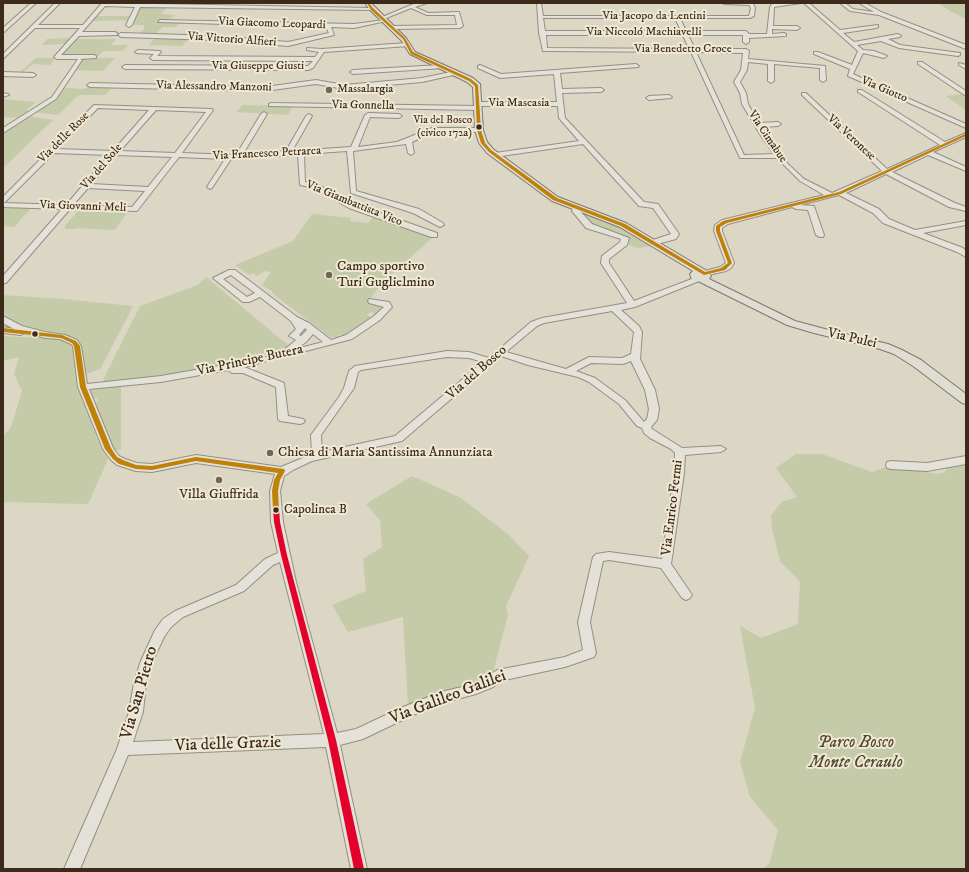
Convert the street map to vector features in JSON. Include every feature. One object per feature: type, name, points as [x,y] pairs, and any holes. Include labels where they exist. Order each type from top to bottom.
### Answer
[{"type":"main road","points":[[370,6],[404,39],[410,51],[415,55],[470,80],[477,86],[479,130],[483,143],[495,155],[545,193],[564,204],[623,225],[653,243]]},
{"type":"main road","name":"Via Pulei","points":[[653,243],[701,276],[761,310],[791,323],[818,331],[884,346],[898,352],[917,363],[966,400]]},
{"type":"street","points":[[3,31],[34,3]]},
{"type":"street","points":[[3,57],[58,3]]},
{"type":"street","name":"Via Giacomo Leopardi","points":[[160,21],[354,26],[383,19],[410,6],[424,3]]},
{"type":"street","points":[[539,3],[542,33]]},
{"type":"street","points":[[725,3],[748,4]]},
{"type":"street","points":[[769,35],[772,7],[774,5],[799,3]]},
{"type":"street","points":[[806,3],[861,51],[870,51],[884,56]]},
{"type":"street","points":[[842,3],[857,12],[885,16]]},
{"type":"street","points":[[861,3],[885,16],[966,47]]},
{"type":"street","points":[[94,57],[57,57],[104,4],[370,6]]},
{"type":"street","name":"Via Jacopo da Lentini","points":[[540,17],[750,17],[752,16],[753,8],[748,4]]},
{"type":"street","points":[[129,24],[138,5]]},
{"type":"street","points":[[392,28],[460,26],[457,13],[427,14],[410,6]]},
{"type":"street","points":[[677,17],[742,156],[780,156]]},
{"type":"street","points":[[260,30],[265,24]]},
{"type":"street","points":[[299,32],[304,25]]},
{"type":"street","points":[[33,27],[84,26]]},
{"type":"street","name":"Via Vittorio Alfieri","points":[[77,34],[216,38],[288,44],[332,34],[328,26]]},
{"type":"street","points":[[839,32],[876,26]]},
{"type":"street","points":[[769,27],[798,28]]},
{"type":"street","name":"Via Niccoló Machiavelli","points":[[542,33],[684,33],[746,37]]},
{"type":"street","name":"Via Benedetto Croce","points":[[542,33],[545,50],[746,51],[745,60],[823,67],[823,80]]},
{"type":"street","points":[[746,37],[784,35]]},
{"type":"street","points":[[854,44],[898,36]]},
{"type":"street","points":[[746,37],[760,42]]},
{"type":"street","points":[[746,37],[746,51]]},
{"type":"street","points":[[882,39],[898,46],[958,54]]},
{"type":"street","name":"Via Giuseppe Giusti","points":[[125,67],[308,68],[311,67],[315,59],[322,51],[407,46]]},
{"type":"street","points":[[3,48],[12,48]]},
{"type":"street","points":[[309,49],[322,51]]},
{"type":"street","name":"Via Giotto","points":[[861,51],[850,75],[966,126]]},
{"type":"street","points":[[138,52],[158,52],[153,58],[315,59]]},
{"type":"street","points":[[816,53],[853,68]]},
{"type":"street","points":[[3,132],[54,98],[79,60]]},
{"type":"street","name":"Via Cimabue","points":[[745,60],[744,70],[737,82],[744,93],[745,104],[757,125],[786,165],[802,180],[830,195]]},
{"type":"street","points":[[771,62],[771,82]]},
{"type":"street","points":[[920,63],[966,94]]},
{"type":"street","points":[[480,67],[500,76],[636,66]]},
{"type":"street","points":[[353,72],[441,67]]},
{"type":"street","points":[[557,72],[562,118],[642,204],[654,206],[675,234],[674,237],[653,243]]},
{"type":"street","points":[[3,74],[33,75]]},
{"type":"street","name":"Via Alessandro Manzoni","points":[[90,85],[265,90],[298,83],[316,82],[344,87],[422,80],[456,74]]},
{"type":"street","points":[[559,91],[601,90]]},
{"type":"street","points":[[860,91],[945,145]]},
{"type":"street","name":"Via Veronese","points":[[804,94],[887,172],[952,205],[966,209]]},
{"type":"street","points":[[649,98],[670,97]]},
{"type":"street","name":"Via Mascasia","points":[[478,106],[561,104]]},
{"type":"street","name":"Via Gonnella","points":[[271,105],[478,106]]},
{"type":"street","name":"Via delle Rose","points":[[3,201],[96,106],[210,110]]},
{"type":"street","name":"Via del Sole","points":[[3,280],[154,108]]},
{"type":"street","name":"Via Giovanni Meli","points":[[3,205],[134,209],[177,155],[210,110]]},
{"type":"street","points":[[238,157],[264,114]]},
{"type":"street","points":[[399,116],[368,115],[352,150],[353,192],[416,211],[440,225]]},
{"type":"street","points":[[288,153],[309,116]]},
{"type":"street","points":[[757,125],[778,124]]},
{"type":"street","name":"Via Francesco Petrarca","points":[[52,150],[238,157],[352,150],[408,141],[432,130],[479,130]]},
{"type":"street","points":[[791,205],[840,193],[966,135]]},
{"type":"street","points":[[408,141],[411,153]]},
{"type":"street","points":[[495,155],[583,142]]},
{"type":"street","name":"Via Giambattista Vico","points":[[301,152],[302,184],[316,186],[360,209],[434,236]]},
{"type":"street","points":[[929,153],[966,169]]},
{"type":"street","points":[[210,187],[229,157]]},
{"type":"street","points":[[85,186],[150,189]]},
{"type":"street","points":[[840,193],[876,211],[886,221],[960,250],[966,254]]},
{"type":"street","points":[[791,205],[796,207],[811,208],[820,235]]},
{"type":"street","name":"Via del Bosco","points":[[282,471],[297,463],[317,456],[398,439],[534,324],[542,321],[632,305],[701,276],[720,270],[728,266],[730,260],[718,231],[718,227],[725,222],[791,205]]},
{"type":"street","points":[[576,208],[576,211],[589,226],[625,238],[624,243],[605,258],[605,263],[632,305]]},
{"type":"street","points":[[915,232],[966,223]]},
{"type":"street","points":[[261,294],[246,300],[217,278],[232,272],[294,319],[306,325],[330,343]]},
{"type":"street","points":[[232,289],[247,283]]},
{"type":"street","name":"Via Principe Butera","points":[[83,387],[161,379],[220,369],[282,356],[330,343],[349,337],[377,318],[388,307],[386,304],[372,301]]},
{"type":"street","points":[[614,308],[636,328],[638,338],[635,356],[650,390],[654,409],[652,420],[650,424],[646,426]]},
{"type":"street","points":[[294,319],[301,329],[293,336],[303,340]]},
{"type":"street","points":[[4,323],[44,335],[62,337],[74,342],[78,350],[83,387],[108,449],[115,458],[121,462],[136,467],[152,468],[196,460],[282,471],[277,480],[275,491],[277,522],[284,555],[332,740],[359,869]]},
{"type":"street","points":[[282,356],[303,340],[313,330]]},
{"type":"street","name":"Via Enrico Fermi","points":[[500,353],[531,363],[569,371],[592,380],[622,402],[640,424],[646,426],[648,431],[654,436],[675,447],[680,452],[679,473],[667,561],[665,564],[608,556],[600,557],[597,560],[584,622],[590,653]]},
{"type":"street","points":[[317,456],[316,435],[343,398],[349,388],[354,371],[358,368],[447,354],[469,355],[490,361]]},
{"type":"street","points":[[569,371],[589,360],[624,361],[635,356]]},
{"type":"street","points":[[220,369],[244,370],[282,385],[283,419],[300,421]]},
{"type":"street","points":[[680,452],[721,449]]},
{"type":"street","points":[[891,465],[927,467],[966,460]]},
{"type":"street","name":"Via San Pietro","points":[[72,869],[124,749],[136,712],[140,683],[146,663],[159,634],[167,623],[179,614],[240,588],[269,562],[284,555]]},
{"type":"street","points":[[665,564],[686,595]]},
{"type":"street","name":"Via Galileo Galilei","points":[[332,740],[358,735],[408,711],[441,698],[471,690],[488,683],[497,676],[565,662],[590,653]]},
{"type":"street","name":"Via delle Grazie","points":[[124,749],[332,740]]},
{"type":"green space","points":[[938,3],[966,3],[966,19],[950,11]]},
{"type":"green space","points":[[140,6],[168,6],[161,14],[175,15],[168,20],[156,21],[181,22],[175,27],[163,27],[154,35],[138,35],[144,29],[144,25],[130,25]]},
{"type":"green space","points":[[95,16],[131,16],[130,20],[91,21]]},
{"type":"green space","points":[[157,36],[190,37],[182,46],[149,45]]},
{"type":"green space","points":[[71,38],[66,44],[42,45],[47,39]]},
{"type":"green space","points":[[74,39],[116,39],[111,45],[129,45],[122,51],[103,51],[97,57],[59,56]]},
{"type":"green space","points":[[36,58],[56,58],[50,65],[33,64],[22,73],[18,74]]},
{"type":"green space","points":[[83,58],[115,58],[103,71],[74,70]]},
{"type":"green space","points":[[88,86],[114,86],[105,95],[79,95],[58,115],[34,112],[54,99],[62,88],[85,89]]},
{"type":"green space","points":[[963,94],[966,96],[966,110],[946,96]]},
{"type":"green space","points":[[3,99],[36,102],[26,110],[32,111],[21,118],[3,117]]},
{"type":"green space","points":[[242,105],[293,106],[288,115],[237,112]]},
{"type":"green space","points":[[28,116],[53,120],[3,168],[3,133]]},
{"type":"green space","points":[[3,206],[32,207],[14,227],[3,226]]},
{"type":"green space","points":[[80,209],[128,211],[115,230],[77,228],[65,229],[66,227],[64,227]]},
{"type":"green space","points":[[585,213],[617,224],[652,246],[638,248],[627,244],[629,240],[627,237],[596,227],[583,215]]},
{"type":"green space","name":"Campo sportivo Turi Guglielmino","points":[[312,214],[351,218],[350,221],[368,223],[374,216],[432,238],[383,282],[367,302],[381,305],[381,309],[375,315],[372,312],[367,314],[371,318],[342,336],[338,335],[338,337],[330,337],[272,293],[272,291],[262,285],[271,272],[263,271],[256,276],[254,273],[249,275],[235,265],[293,241]]},
{"type":"green space","points":[[206,277],[289,346],[281,351],[254,355],[245,362],[182,373],[104,382],[103,380],[140,306],[198,285]]},
{"type":"green space","points":[[3,295],[133,306],[101,368],[87,374],[85,373],[81,347],[78,342],[67,335],[36,329],[10,320],[3,313]]},
{"type":"green space","points":[[3,336],[56,339],[67,341],[73,347],[78,375],[96,436],[108,459],[88,504],[3,502],[3,436],[11,427],[22,391],[14,374],[19,357],[3,361]]},
{"type":"green space","points":[[121,386],[121,449],[114,451],[94,405],[98,399],[91,398],[89,392],[95,388]]},
{"type":"green space","name":"Parco Bosco Monte Ceraulo","points":[[796,454],[822,454],[872,472],[886,467],[890,470],[897,468],[939,474],[945,472],[947,467],[966,464],[966,869],[763,869],[770,862],[778,830],[750,797],[740,762],[755,708],[740,626],[761,638],[798,624],[800,582],[780,561],[772,528],[771,515],[782,502],[797,497],[776,468]]},
{"type":"green space","points":[[412,476],[461,498],[509,535],[529,556],[506,606],[508,615],[493,672],[486,679],[471,687],[408,708],[403,617],[348,632],[332,605],[366,591],[363,559],[382,547],[380,520],[366,504]]},
{"type":"transit line","points":[[368,3],[372,9],[404,39],[412,53],[470,80],[477,86],[479,130],[483,143],[490,151],[555,199],[623,225],[704,274],[723,269],[730,263],[718,231],[718,227],[725,222],[840,193],[966,135]]},
{"type":"transit line","points":[[3,330],[62,337],[74,342],[77,346],[83,387],[108,449],[115,458],[121,462],[136,467],[152,468],[196,459],[282,471],[277,480],[275,491],[276,509]]},
{"type":"transit line","points":[[276,509],[277,522],[284,555],[332,740],[359,869]]},
{"type":"place","name":"Massalargia","points":[[329,90]]},
{"type":"place","name":"Via del Bosco (civico 172a)","points":[[479,127]]},
{"type":"place","name":"Campo sportivo Turi Guglielmino","points":[[329,275]]},
{"type":"place","name":"Chiesa di Maria Santissima Annunziata","points":[[270,453]]},
{"type":"place","name":"Villa Giuffrida","points":[[219,480]]},
{"type":"place","name":"Capolinea B","points":[[276,510]]}]
